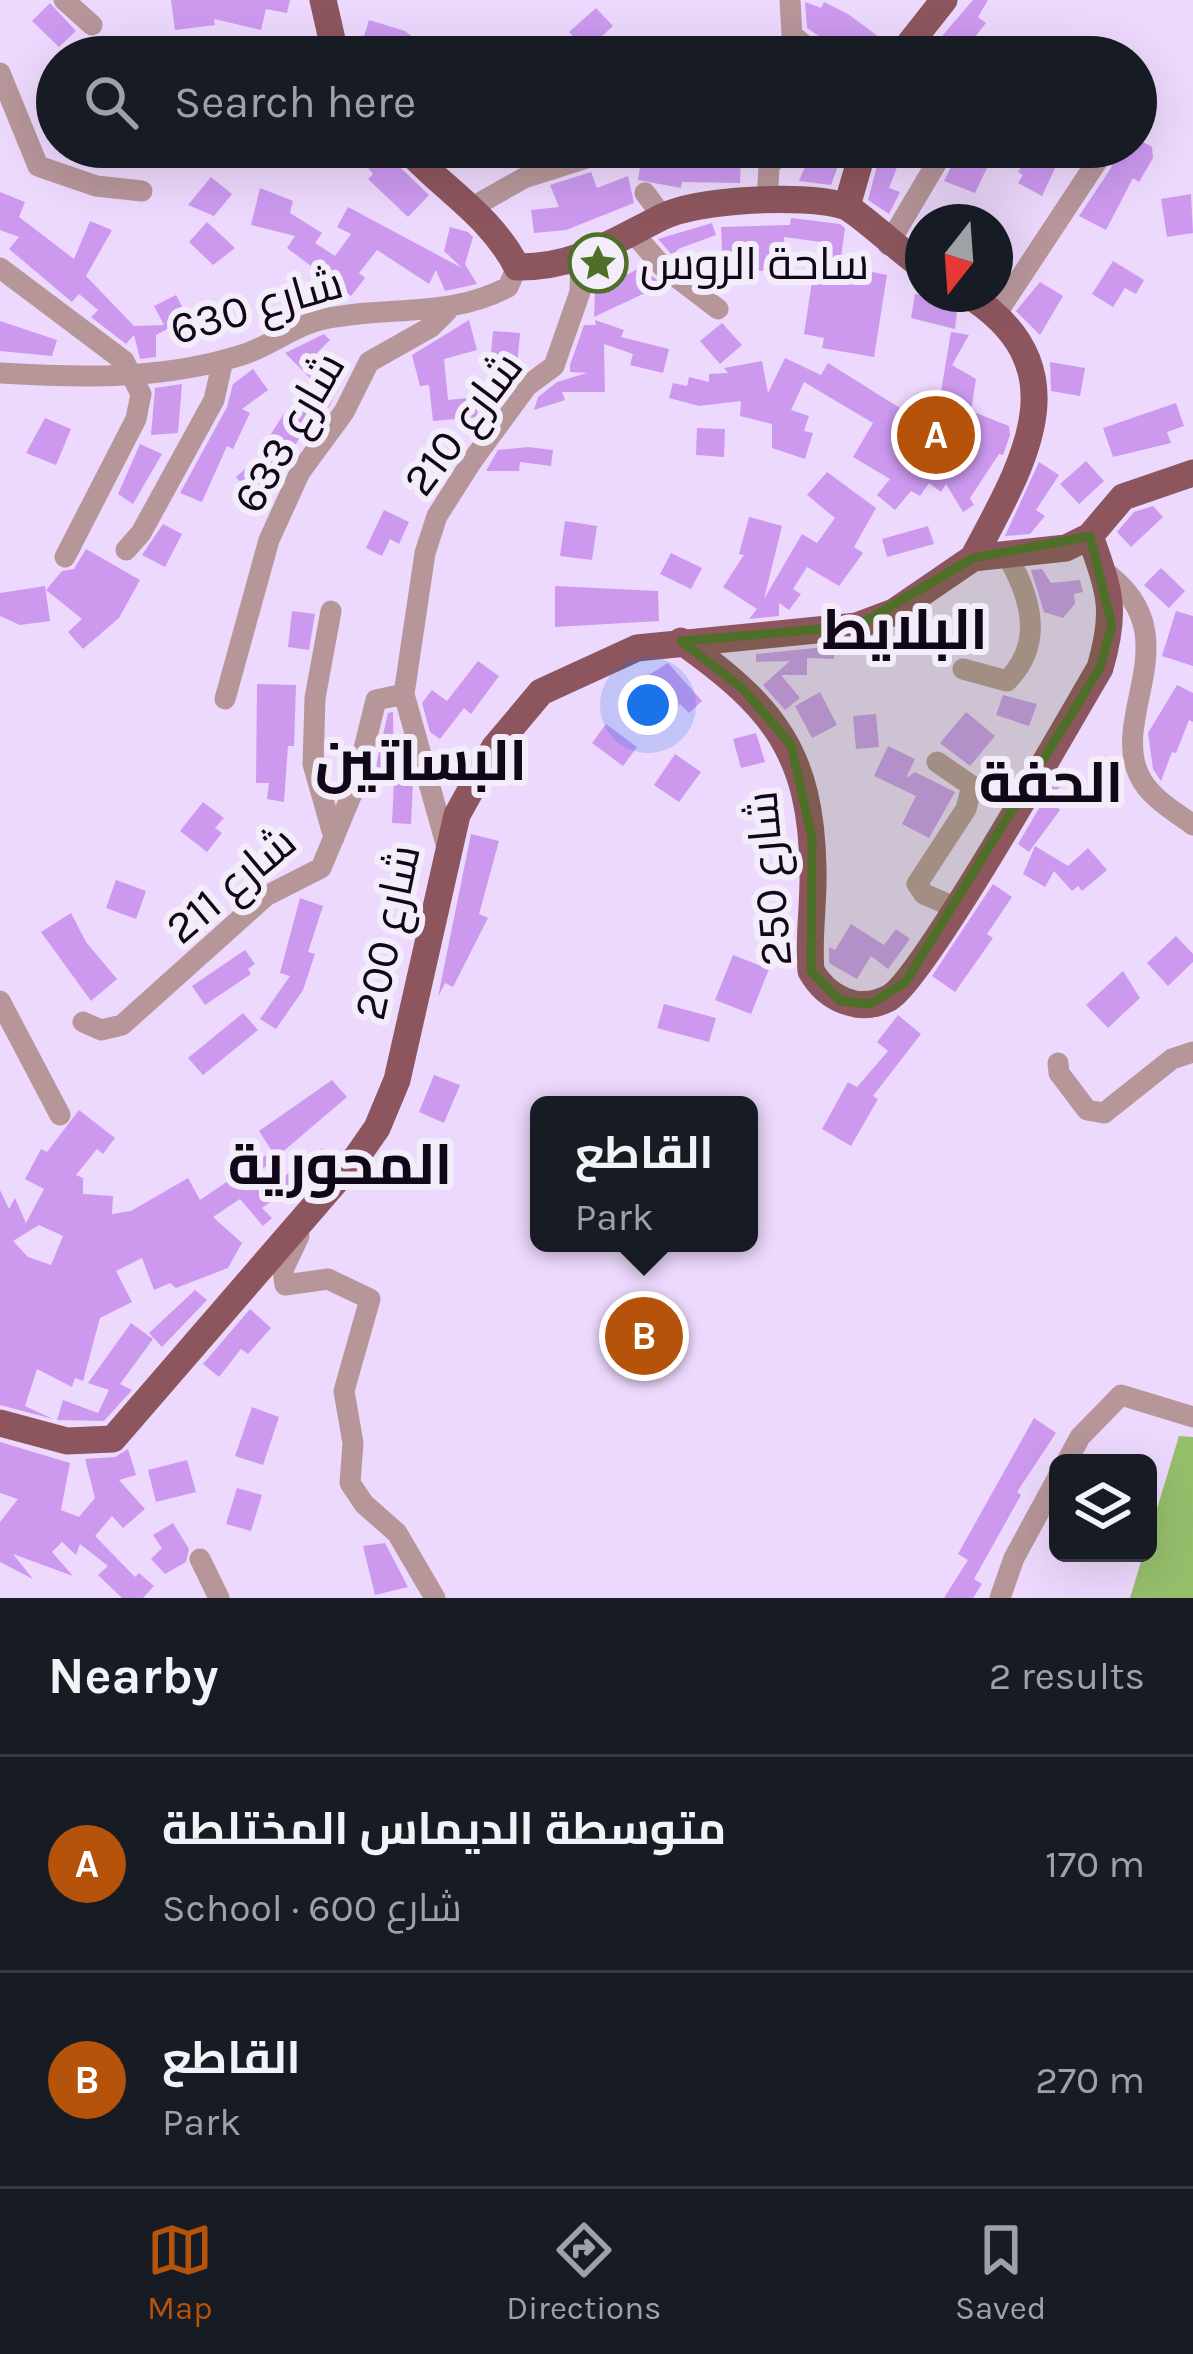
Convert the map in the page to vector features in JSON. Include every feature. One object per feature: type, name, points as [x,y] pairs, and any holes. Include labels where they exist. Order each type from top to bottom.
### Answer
[{"type":"main road","points":[[323,0],[331,36]]},
{"type":"main road","points":[[916,36],[944,0]]},
{"type":"main road","points":[[428,168],[503,239],[517,267],[547,268],[581,259],[663,217],[767,201],[847,206],[905,256]]},
{"type":"main road","points":[[847,206],[858,168]]},
{"type":"main road","points":[[974,558],[1024,455],[1037,395],[1027,351],[997,313]]},
{"type":"main road","points":[[1090,536],[1123,496],[1193,473]]},
{"type":"main road","name":"شارع 200","points":[[0,1423],[67,1441],[113,1439],[307,1219],[368,1142],[391,1097],[446,844],[472,782],[541,692],[622,652],[682,641],[856,626],[894,612],[974,558],[1066,548],[1090,536]]},
{"type":"main road","name":"شارع 250","points":[[682,641],[758,704],[796,757],[812,838],[811,971],[820,988],[840,1001],[870,1004],[893,997],[954,908],[1100,668],[1112,625],[1112,594],[1090,536]]},
{"type":"street","points":[[64,0],[92,26]]},
{"type":"street","points":[[790,0],[793,36]]},
{"type":"street","points":[[0,73],[36,152]]},
{"type":"street","points":[[43,168],[96,186],[142,191]]},
{"type":"street","points":[[471,208],[524,178],[555,168]]},
{"type":"street","points":[[767,201],[769,168]]},
{"type":"street","points":[[888,245],[934,168]]},
{"type":"street","points":[[997,313],[1093,168]]},
{"type":"street","points":[[645,193],[663,217]]},
{"type":"street","points":[[635,235],[663,267],[718,309]]},
{"type":"street","name":"شارع 210","points":[[446,844],[404,694],[430,534],[527,386],[554,366],[580,292],[581,259]]},
{"type":"street","name":"شارع 630","points":[[0,373],[136,378],[223,360],[314,321],[448,310],[508,287],[517,267]]},
{"type":"street","points":[[0,268],[124,361],[136,378],[140,409],[64,556]]},
{"type":"street","name":"شارع 633","points":[[225,699],[269,541],[299,472],[344,412],[369,362],[431,326],[448,310]]},
{"type":"street","points":[[126,550],[195,436],[219,386],[223,360]]},
{"type":"street","points":[[963,669],[1006,681],[1023,665],[1031,610],[1006,554]]},
{"type":"street","points":[[1102,570],[1132,591],[1154,620],[1157,663],[1136,771],[1149,791],[1193,825]]},
{"type":"street","points":[[331,610],[315,698],[313,764],[334,838]]},
{"type":"street","name":"شارع 211","points":[[83,1022],[101,1030],[131,1018],[266,896],[315,874],[354,789],[376,700],[404,694]]},
{"type":"street","points":[[937,762],[972,786],[966,809],[916,884],[924,894],[954,908]]},
{"type":"street","points":[[0,1001],[60,1115]]},
{"type":"street","points":[[1058,1063],[1059,1073],[1087,1110],[1104,1113],[1172,1059],[1193,1052]]},
{"type":"street","points":[[307,1219],[285,1264],[285,1285],[337,1281],[364,1292],[372,1302],[357,1334],[344,1391],[353,1443],[350,1483],[364,1504],[397,1533],[435,1598]]},
{"type":"street","points":[[1071,1454],[1080,1437],[1121,1395],[1193,1417]]},
{"type":"street","points":[[1000,1598],[1014,1558],[1049,1494]]},
{"type":"street","points":[[200,1559],[220,1598]]},
{"type":"highlighted area","points":[[1090,536],[1112,625],[1100,668],[905,983],[870,1004],[840,1001],[811,971],[812,838],[791,745],[743,689],[681,641],[857,626],[973,558]]},
{"type":"green space","points":[[1179,1436],[1193,1437],[1193,1598],[1130,1598],[1141,1562],[1157,1562],[1157,1509]]},
{"type":"building","points":[[171,0],[290,0],[287,13],[266,9],[261,30],[214,19],[215,25],[175,30]]},
{"type":"building","points":[[973,0],[988,0],[978,17],[986,23],[976,36],[942,36]]},
{"type":"building","points":[[805,2],[821,8],[824,2],[878,36],[819,36],[807,28]]},
{"type":"building","points":[[50,3],[76,31],[71,36],[48,36],[32,21]]},
{"type":"building","points":[[596,8],[613,26],[602,36],[569,32]]},
{"type":"building","points":[[369,20],[411,36],[364,36]]},
{"type":"building","points":[[368,168],[401,168],[429,195],[408,217],[368,179],[373,174]]},
{"type":"building","points":[[640,168],[741,168],[740,183],[682,182],[681,188],[638,180]]},
{"type":"building","points":[[804,168],[837,168],[831,185],[799,181]]},
{"type":"building","points":[[876,168],[897,168],[889,188],[900,192],[889,214],[868,200]]},
{"type":"building","points":[[950,168],[987,168],[975,193],[944,181]]},
{"type":"building","points":[[1021,168],[1055,168],[1042,196],[1018,183],[1023,175],[1018,172]]},
{"type":"building","points":[[1111,168],[1147,168],[1139,182],[1133,178],[1106,230],[1079,216]]},
{"type":"building","points":[[591,172],[597,188],[628,176],[634,203],[566,230],[534,233],[531,210],[559,207],[550,185]]},
{"type":"building","points":[[211,177],[232,194],[214,216],[188,205]]},
{"type":"building","points":[[260,188],[293,201],[290,213],[322,233],[315,243],[335,256],[351,234],[337,227],[348,207],[462,268],[444,251],[450,227],[468,232],[473,237],[465,264],[477,284],[445,291],[436,270],[429,284],[377,250],[359,273],[365,278],[351,296],[287,248],[295,236],[251,225]]},
{"type":"building","points":[[0,192],[25,202],[19,217],[74,259],[90,221],[112,230],[86,276],[134,326],[164,325],[154,306],[176,295],[188,318],[156,335],[156,357],[140,359],[134,335],[126,344],[91,317],[98,310],[79,294],[72,302],[9,249],[19,237],[0,230]]},
{"type":"building","points":[[1191,194],[1193,233],[1167,237],[1161,199]]},
{"type":"building","points":[[791,218],[840,224],[845,228],[841,257],[848,259],[846,267],[887,275],[874,357],[822,348],[824,338],[804,334],[813,275],[819,276],[826,249],[820,249],[821,242],[784,237],[785,270],[723,272],[721,227],[790,225]]},
{"type":"building","points":[[207,222],[235,248],[213,265],[189,242]]},
{"type":"building","points":[[712,223],[716,235],[678,249],[673,256],[658,239]]},
{"type":"building","points":[[1113,261],[1144,280],[1136,294],[1125,288],[1113,307],[1092,294]]},
{"type":"building","points":[[638,269],[641,276],[648,272],[662,285],[594,317],[595,291]]},
{"type":"building","points":[[1040,282],[1063,296],[1040,335],[1016,311]]},
{"type":"building","points":[[912,312],[957,312],[955,329],[911,318]]},
{"type":"building","points":[[469,320],[477,350],[444,359],[448,400],[476,397],[478,417],[433,421],[429,385],[420,386],[412,355]]},
{"type":"building","points":[[595,320],[624,330],[621,337],[669,349],[663,373],[630,365],[633,354],[604,344],[605,392],[562,392],[565,400],[534,410],[538,397],[557,382],[587,373],[570,372],[570,365],[584,325],[596,325]]},
{"type":"building","points":[[0,321],[57,340],[52,356],[0,351]]},
{"type":"building","points":[[722,323],[742,345],[720,364],[700,341]]},
{"type":"building","points":[[493,331],[520,333],[517,368],[490,366]]},
{"type":"building","points":[[951,332],[969,335],[952,365],[976,379],[971,411],[1009,426],[1010,435],[1003,455],[999,454],[970,498],[974,505],[963,512],[946,484],[941,492],[929,483],[920,496],[911,491],[895,510],[877,495],[890,479],[853,457],[873,423],[804,382],[791,410],[809,416],[804,431],[813,433],[805,459],[772,448],[772,424],[740,416],[741,401],[699,406],[669,398],[673,383],[687,386],[689,377],[709,382],[709,374],[728,373],[724,368],[762,361],[768,393],[785,358],[821,375],[828,363],[908,413],[917,393],[939,403]]},
{"type":"building","points":[[324,334],[330,340],[311,359],[340,386],[329,407],[309,422],[278,474],[253,496],[236,477],[270,447],[265,443],[287,409],[313,381],[285,353]]},
{"type":"building","points":[[1050,362],[1085,368],[1080,396],[1051,391]]},
{"type":"building","points":[[253,369],[268,390],[242,409],[250,413],[233,449],[227,446],[202,502],[180,493],[227,407],[233,384]]},
{"type":"building","points":[[182,384],[178,433],[151,435],[155,388]]},
{"type":"building","points":[[1176,403],[1184,426],[1167,432],[1171,443],[1113,457],[1103,428]]},
{"type":"building","points":[[45,418],[71,429],[56,465],[26,453]]},
{"type":"building","points":[[697,428],[725,429],[724,457],[696,455]]},
{"type":"building","points":[[140,444],[162,454],[133,504],[118,494]]},
{"type":"building","points":[[498,450],[553,450],[551,466],[520,462],[519,471],[486,471]]},
{"type":"building","points":[[1086,461],[1104,481],[1079,504],[1060,484]]},
{"type":"building","points":[[1039,462],[1059,475],[1036,510],[1045,516],[1030,534],[1005,536]]},
{"type":"building","points":[[827,472],[876,508],[854,547],[863,553],[839,586],[807,567],[793,589],[801,594],[789,610],[779,603],[779,616],[749,619],[757,609],[723,587],[744,555],[739,554],[749,517],[782,526],[764,599],[802,534],[817,543],[835,518],[807,495]]},
{"type":"building","points":[[1153,506],[1163,517],[1131,547],[1117,532],[1134,512]]},
{"type":"building","points":[[384,510],[409,522],[399,544],[390,539],[382,556],[366,548]]},
{"type":"building","points":[[565,521],[597,526],[592,560],[560,556]]},
{"type":"building","points":[[163,524],[182,534],[165,567],[142,555]]},
{"type":"building","points":[[928,526],[934,544],[887,557],[882,539]]},
{"type":"building","points":[[86,549],[140,580],[119,618],[83,649],[68,632],[82,619],[46,590],[62,571],[74,569]]},
{"type":"building","points":[[671,553],[702,568],[691,589],[660,574]]},
{"type":"building","points":[[1161,568],[1185,591],[1169,608],[1144,585]]},
{"type":"building","points":[[1042,569],[1051,583],[1080,580],[1083,592],[1074,594],[1075,604],[1063,618],[1044,612],[1031,570]]},
{"type":"building","points":[[45,586],[50,621],[20,625],[0,616],[0,593]]},
{"type":"building","points":[[555,586],[658,591],[659,621],[555,627]]},
{"type":"building","points":[[292,611],[315,614],[309,650],[288,647]]},
{"type":"building","points":[[1176,611],[1193,616],[1193,666],[1162,656]]},
{"type":"building","points":[[834,646],[834,659],[807,658],[807,675],[781,675],[800,698],[785,710],[763,685],[790,661],[756,662],[756,654]]},
{"type":"building","points":[[478,661],[499,676],[471,714],[464,708],[440,739],[430,732],[422,703],[432,690],[447,701]]},
{"type":"building","points":[[668,663],[702,701],[689,713],[680,704],[676,708],[647,676]]},
{"type":"building","points":[[257,684],[296,685],[294,746],[288,746],[284,802],[267,799],[269,783],[256,783]]},
{"type":"building","points":[[1177,685],[1193,693],[1193,722],[1189,720],[1161,781],[1153,769],[1148,733]]},
{"type":"building","points":[[820,692],[837,725],[812,738],[795,706]]},
{"type":"building","points":[[1003,695],[1037,704],[1029,726],[996,715]]},
{"type":"building","points":[[393,712],[394,776],[374,775],[388,713]]},
{"type":"building","points":[[966,712],[995,736],[970,766],[940,743]]},
{"type":"building","points":[[876,714],[879,747],[856,749],[853,716]]},
{"type":"building","points":[[606,724],[637,747],[623,766],[592,743]]},
{"type":"building","points":[[756,733],[765,762],[741,768],[733,739]]},
{"type":"building","points":[[888,746],[915,759],[906,778],[915,772],[955,792],[929,838],[902,824],[916,796],[874,776]]},
{"type":"building","points":[[675,754],[701,772],[679,802],[654,785]]},
{"type":"building","points":[[1062,769],[1070,776],[1055,792],[1060,796],[1053,803],[1060,810],[1029,852],[1018,844]]},
{"type":"building","points":[[394,780],[413,781],[411,824],[392,823]]},
{"type":"building","points":[[203,802],[224,818],[215,828],[222,833],[207,852],[180,831]]},
{"type":"building","points":[[471,834],[499,841],[479,914],[488,918],[453,987],[445,983],[438,997]]},
{"type":"building","points":[[1035,846],[1068,866],[1088,848],[1107,870],[1082,891],[1078,886],[1072,891],[1054,871],[1045,887],[1023,874]]},
{"type":"building","points":[[116,880],[146,891],[136,919],[106,908]]},
{"type":"building","points":[[993,884],[1012,897],[987,934],[993,938],[955,992],[932,976]]},
{"type":"building","points":[[300,898],[323,906],[308,952],[315,954],[303,990],[276,1029],[260,1019],[290,976],[280,973]]},
{"type":"building","points":[[71,913],[86,942],[117,979],[91,1001],[41,932]]},
{"type":"building","points":[[851,924],[884,945],[896,929],[910,939],[888,969],[871,956],[857,979],[829,963],[829,947],[835,950]]},
{"type":"building","points":[[1176,936],[1193,954],[1193,962],[1168,986],[1147,963]]},
{"type":"building","points":[[245,950],[255,964],[248,969],[251,974],[205,1005],[192,986]]},
{"type":"building","points":[[733,955],[769,969],[751,1014],[715,1000]]},
{"type":"building","points":[[1123,971],[1140,998],[1108,1028],[1086,1005]]},
{"type":"building","points":[[664,1004],[716,1018],[709,1042],[657,1028]]},
{"type":"building","points":[[243,1013],[258,1030],[203,1075],[188,1058]]},
{"type":"building","points":[[898,1015],[921,1034],[873,1096],[878,1099],[851,1146],[822,1129],[848,1082],[857,1087],[888,1051],[877,1042]]},
{"type":"building","points":[[434,1075],[460,1085],[444,1123],[419,1112]]},
{"type":"building","points":[[332,1080],[347,1097],[253,1177],[265,1191],[322,1148],[330,1159],[262,1208],[272,1218],[263,1226],[240,1199],[213,1217],[242,1243],[228,1268],[176,1288],[170,1283],[154,1290],[142,1258],[116,1271],[132,1302],[100,1318],[83,1381],[75,1378],[72,1387],[37,1369],[25,1406],[53,1419],[0,1405],[0,1190],[9,1209],[15,1198],[26,1223],[44,1189],[25,1179],[41,1149],[47,1152],[79,1110],[115,1138],[103,1154],[97,1149],[76,1175],[83,1178],[83,1194],[113,1196],[112,1214],[131,1211],[188,1178],[200,1200],[272,1151],[259,1131]],"holes":[[[39,1225],[63,1236],[51,1265],[28,1257],[13,1241]]]},
{"type":"building","points":[[195,1290],[207,1300],[162,1347],[149,1333]]},
{"type":"building","points":[[250,1309],[271,1328],[248,1354],[241,1349],[219,1377],[203,1364]]},
{"type":"building","points":[[131,1323],[153,1339],[120,1384],[132,1390],[104,1421],[57,1420],[63,1400],[98,1413],[109,1390],[88,1383]]},
{"type":"building","points":[[252,1407],[279,1417],[263,1465],[235,1456]]},
{"type":"building","points":[[1034,1418],[1056,1433],[1017,1492],[1021,1495],[974,1579],[982,1584],[973,1598],[944,1598],[968,1560],[958,1554]]},
{"type":"building","points":[[0,1442],[70,1463],[61,1510],[79,1517],[95,1498],[85,1459],[115,1457],[128,1449],[136,1475],[119,1480],[145,1509],[123,1528],[112,1516],[95,1536],[135,1577],[139,1573],[154,1586],[143,1598],[122,1598],[98,1575],[108,1566],[80,1544],[76,1555],[62,1542],[52,1552],[73,1576],[13,1554],[33,1579],[0,1562],[0,1522],[18,1499],[0,1493]]},
{"type":"building","points":[[187,1460],[196,1492],[156,1502],[148,1470]]},
{"type":"building","points":[[237,1488],[262,1495],[251,1531],[226,1524]]},
{"type":"building","points":[[173,1523],[189,1549],[186,1562],[165,1574],[151,1559],[162,1548],[153,1535]]},
{"type":"building","points":[[385,1543],[408,1587],[375,1595],[363,1546]]},
{"type":"place","name":"ساحة الروس","points":[[598,263]]},
{"type":"place","name":"متوسطة الديماس المختلطة","points":[[936,435]]},
{"type":"place","name":"القاطع","points":[[644,1336]]},
{"type":"district","name":"البلايط","points":[[905,629]]},
{"type":"district","name":"البساتين","points":[[421,760]]},
{"type":"district","name":"الحفة","points":[[1051,782]]},
{"type":"district","name":"المحورية","points":[[340,1164]]}]
